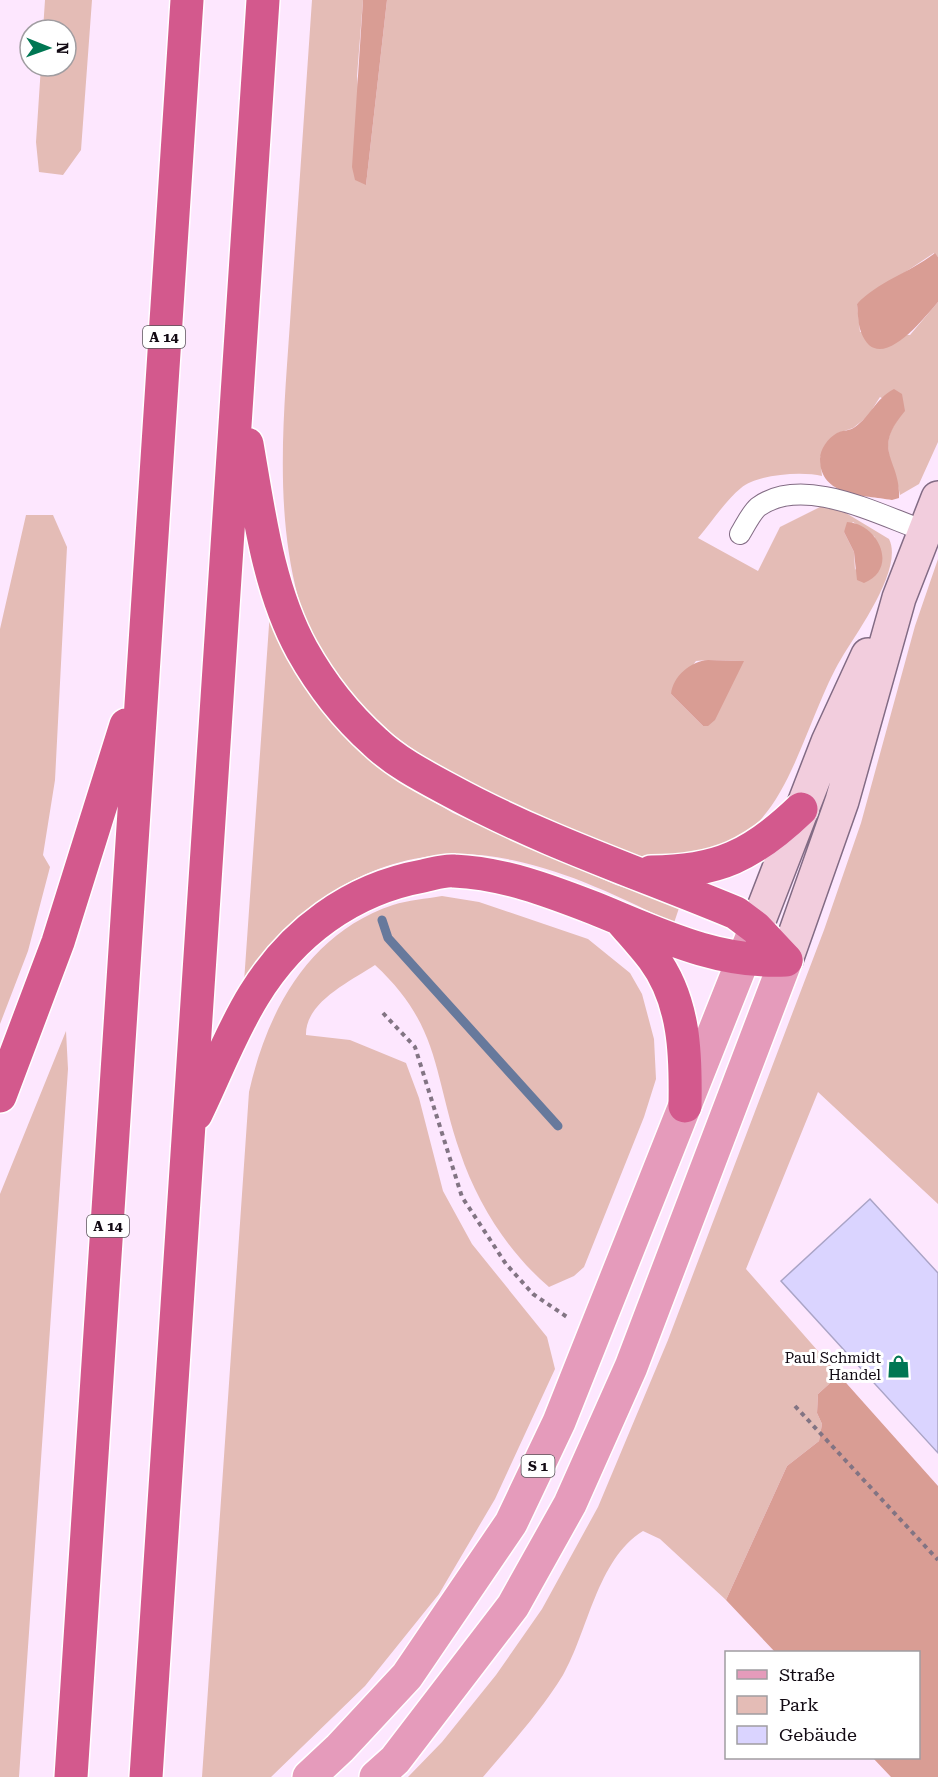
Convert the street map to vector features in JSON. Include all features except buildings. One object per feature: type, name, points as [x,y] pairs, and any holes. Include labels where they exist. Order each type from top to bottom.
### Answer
[{"type":"highway","name":"A 14","points":[[72,1777],[141,675],[187,0]]},
{"type":"highway","points":[[146,1777],[263,0]]},
{"type":"highway","points":[[238,389],[263,537],[280,597],[301,649],[338,705],[376,744],[414,771],[507,820],[565,847],[736,913],[756,928],[786,960]]},
{"type":"highway","points":[[0,1096],[57,942],[141,675]]},
{"type":"highway","points":[[633,872],[686,872],[718,864],[743,854],[772,837],[801,809]]},
{"type":"highway","points":[[189,1130],[253,996],[289,947],[326,915],[370,890],[412,878],[452,870],[489,876],[547,889],[710,954],[744,961],[786,960]]},
{"type":"highway","points":[[618,918],[654,960],[670,990],[680,1021],[686,1058],[685,1106]]},
{"type":"main road","name":"S 1","points":[[376,1777],[394,1760],[513,1606],[570,1504],[631,1367],[786,960],[842,801],[899,598],[938,498]]},
{"type":"main road","name":"S 1","points":[[309,1777],[340,1748],[407,1676],[511,1523],[559,1422],[744,961],[801,809],[867,657],[899,598]]},
{"type":"lane","points":[[740,534],[757,508],[782,495],[819,495],[926,531]]},
{"type":"path","points":[[383,1013],[415,1047],[462,1197],[506,1264],[533,1294],[556,1310],[596,1329]]},
{"type":"path","points":[[795,1406],[938,1560]]},
{"type":"green space","points":[[45,0],[92,0],[81,150],[63,175],[39,172],[36,142],[40,78],[78,78],[78,18],[44,18]]},
{"type":"green space","points":[[312,0],[363,0],[357,76],[366,185],[387,0],[938,0],[938,257],[934,253],[857,304],[860,332],[910,335],[938,302],[938,442],[919,484],[900,495],[888,452],[888,443],[895,423],[904,411],[880,397],[868,416],[853,428],[838,433],[820,457],[822,476],[780,475],[749,483],[730,499],[698,538],[758,571],[780,527],[822,506],[836,507],[889,539],[892,551],[885,583],[831,678],[781,791],[755,825],[728,843],[702,854],[690,856],[665,859],[640,857],[605,845],[480,788],[424,757],[374,718],[343,684],[313,636],[298,597],[290,561],[283,489],[286,379]],"holes":[[[853,522],[875,537],[855,570],[854,552],[844,532]],[[696,661],[743,661],[703,726],[671,694]]]},
{"type":"green space","points":[[26,515],[53,515],[67,547],[55,780],[43,855],[50,867],[28,951],[0,1024],[0,629]]},
{"type":"green space","points":[[938,559],[938,1204],[818,1092],[746,1269],[839,1375],[818,1394],[817,1413],[822,1424],[819,1441],[787,1466],[726,1600],[660,1539],[643,1531],[627,1543],[604,1578],[563,1675],[525,1727],[483,1777],[408,1777],[442,1742],[496,1675],[542,1609],[598,1507],[668,1340],[824,930],[861,823],[915,626]]},
{"type":"green space","points":[[270,611],[362,752],[395,779],[453,813],[506,837],[616,885],[680,905],[674,923],[595,887],[533,865],[472,855],[432,856],[395,864],[359,878],[326,897],[295,921],[268,949],[244,982]]},
{"type":"green space","points":[[442,896],[479,902],[588,939],[630,973],[642,994],[654,1039],[656,1079],[644,1117],[584,1267],[574,1276],[549,1287],[507,1242],[475,1190],[451,1124],[439,1075],[424,1030],[396,987],[375,965],[342,985],[313,1012],[306,1035],[350,1040],[406,1063],[419,1098],[443,1191],[472,1244],[547,1337],[555,1369],[495,1499],[439,1594],[365,1686],[271,1777],[202,1777],[249,1092],[257,1062],[280,1005],[296,979],[315,955],[363,918],[393,905]]},
{"type":"green space","points":[[66,1031],[68,1069],[19,1777],[0,1777],[0,1194]]},
{"type":"shaded area","points":[[363,0],[387,0],[366,185],[355,180],[352,167]]},
{"type":"shaded area","points":[[935,253],[938,257],[938,302],[901,340],[889,347],[878,349],[869,345],[860,329],[857,304],[874,289]]},
{"type":"shaded area","points":[[894,389],[902,394],[905,411],[895,425],[888,446],[896,474],[899,498],[892,500],[857,495],[835,487],[827,481],[822,471],[820,455],[825,444],[837,433],[855,427],[887,393]]},
{"type":"shaded area","points":[[847,522],[868,530],[876,538],[881,548],[881,568],[875,576],[864,583],[857,580],[854,552],[844,532]]},
{"type":"shaded area","points":[[708,660],[744,661],[715,720],[708,726],[703,726],[671,694],[675,681],[689,666]]},
{"type":"shaded area","points":[[839,1375],[938,1486],[938,1777],[891,1777],[874,1759],[920,1759],[920,1651],[774,1651],[726,1600],[787,1466],[819,1441],[822,1424],[817,1413],[818,1394]]},
{"type":"waterway","points":[[382,920],[388,938],[558,1126]]},
{"type":"place","name":"Paul Schmidt Handel","points":[[899,1367]]}]
